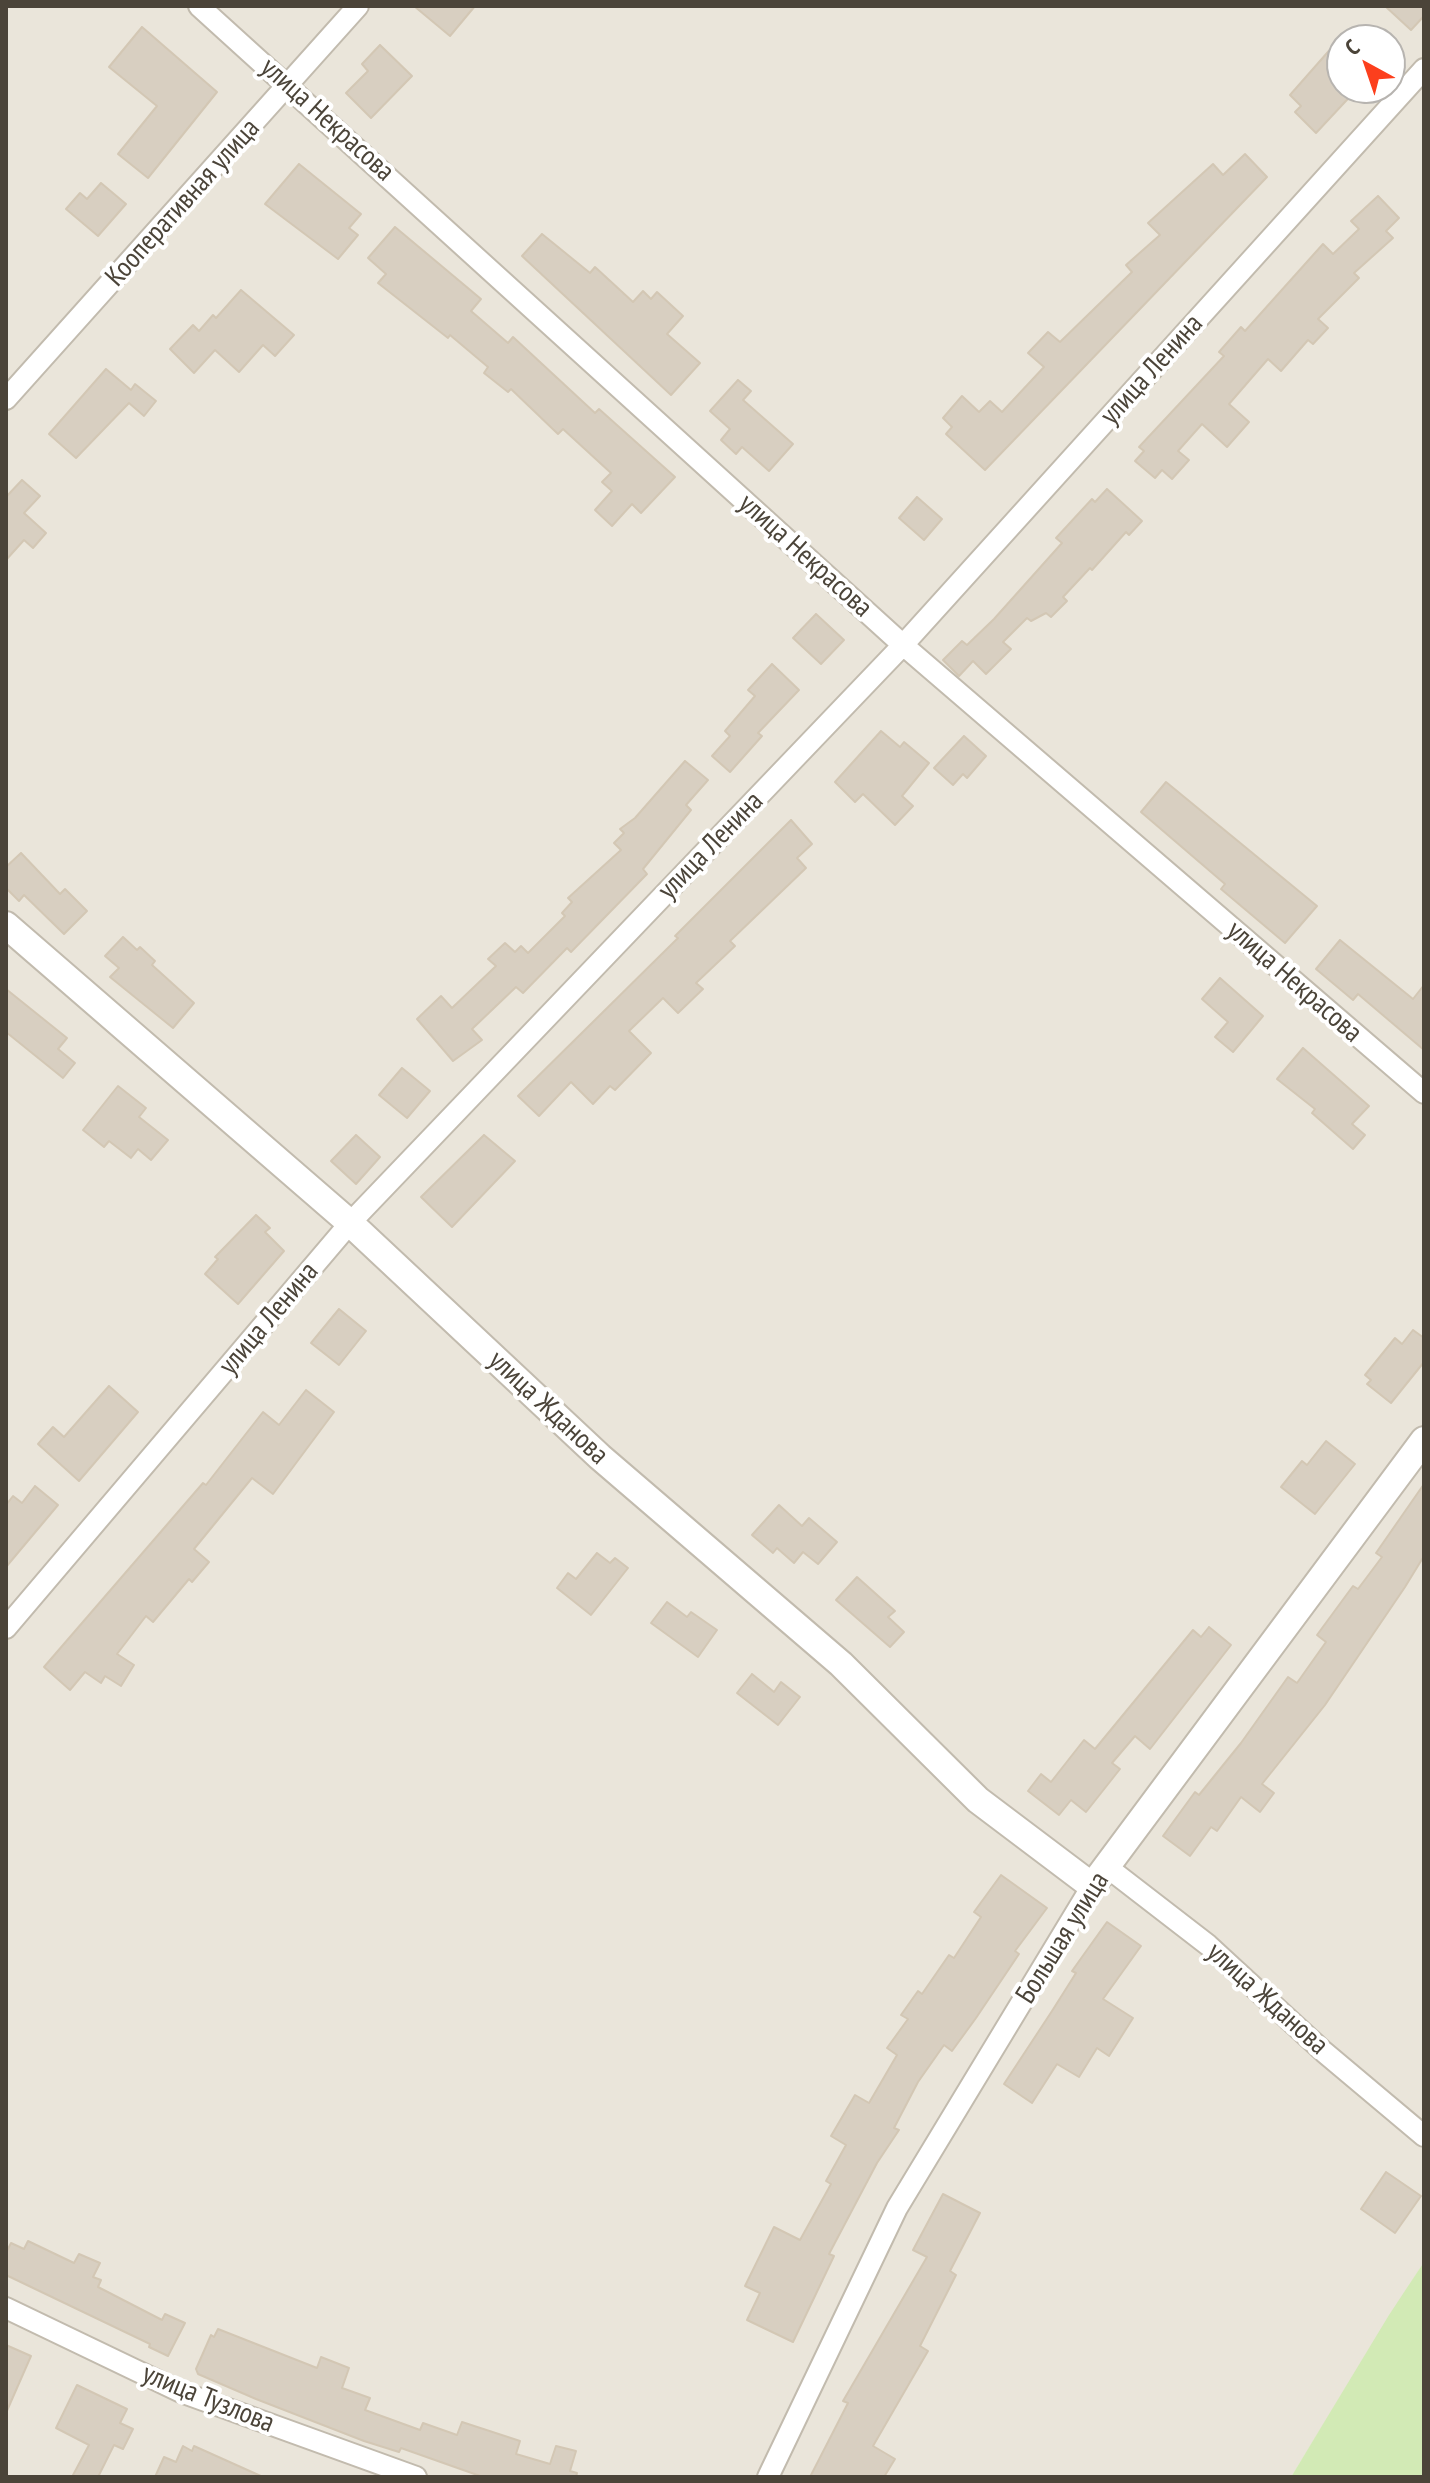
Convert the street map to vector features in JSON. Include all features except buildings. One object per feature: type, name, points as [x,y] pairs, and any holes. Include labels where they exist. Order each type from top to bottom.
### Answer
[{"type":"street","name":"улица Некрасова","points":[[199,6],[903,645],[1424,1093]]},
{"type":"street","name":"Кооперативная улица","points":[[6,399],[358,6]]},
{"type":"street","name":"улица Ленина","points":[[6,1628],[350,1223],[903,645],[1424,69]]},
{"type":"street","name":"улица Жданова","points":[[6,925],[350,1223],[600,1457],[841,1664],[978,1800],[1208,1945],[1324,2052],[1424,2136]]},
{"type":"street","name":"Большая улица","points":[[768,2477],[897,2208],[1100,1877],[1424,1440]]},
{"type":"street","name":"улица Тузлова","points":[[6,2308],[181,2392],[416,2477]]},
{"type":"shaded area","points":[[6,6],[1424,6],[1424,2262],[1291,2477],[6,2477]]},
{"type":"green space","points":[[1424,2262],[1424,2477],[1291,2477],[1389,2315]]}]
